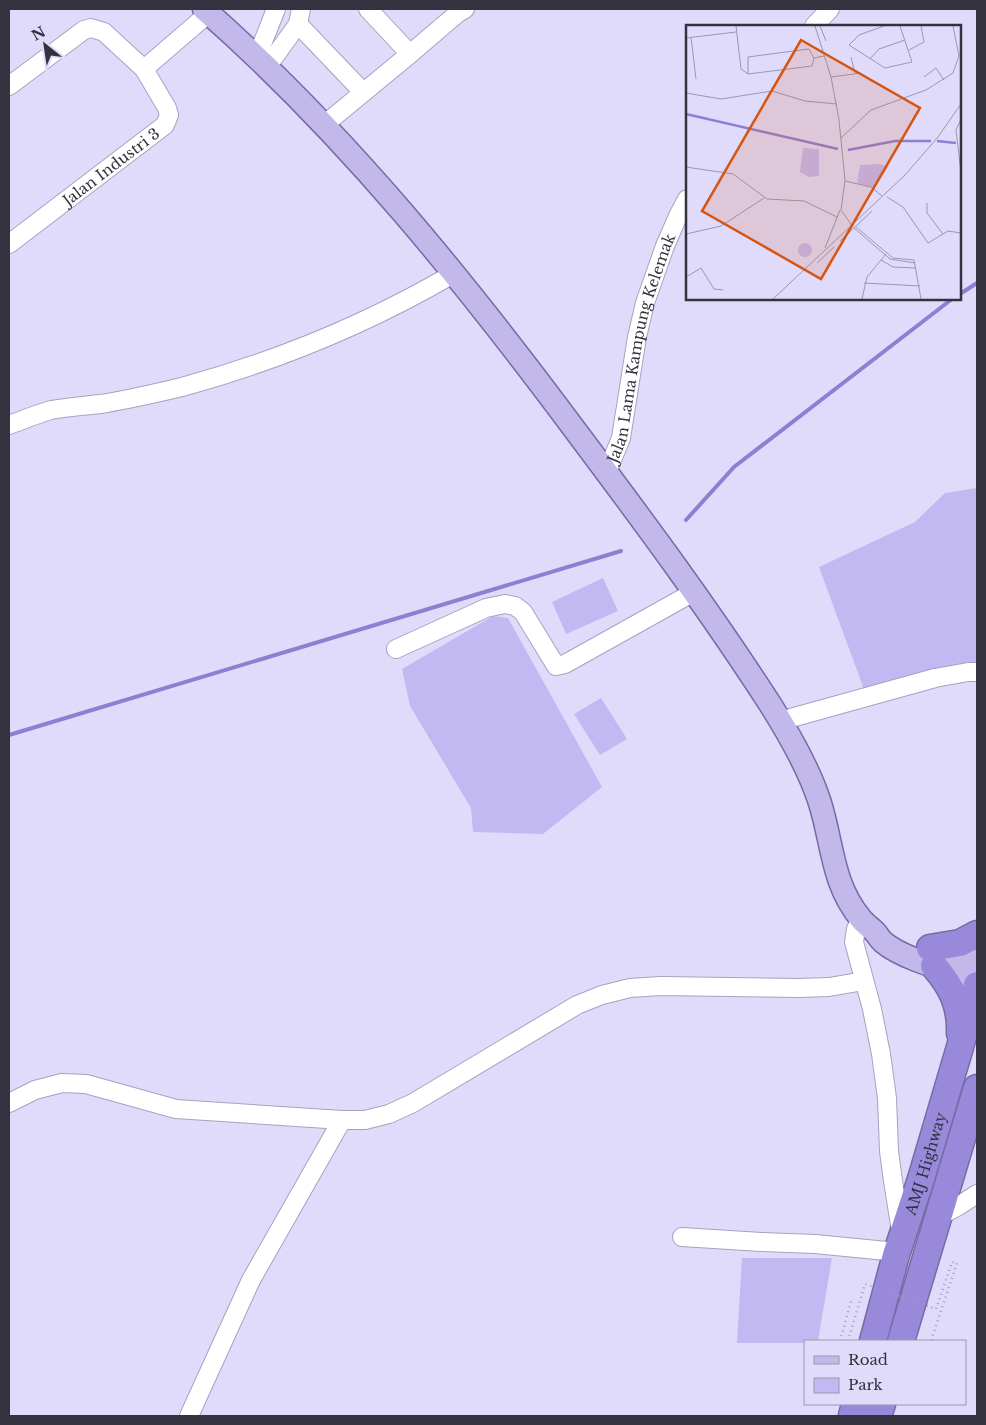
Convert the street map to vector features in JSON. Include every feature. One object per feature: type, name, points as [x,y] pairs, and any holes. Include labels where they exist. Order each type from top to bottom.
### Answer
[{"type":"highway","points":[[960,1047],[958,1007],[948,984],[932,957],[977,934]]},
{"type":"highway","name":"AMJ Highway","points":[[873,1340],[977,985]]},
{"type":"highway","name":"AMJ Highway","points":[[901,1340],[976,1099]]},
{"type":"main road","points":[[206,11],[262,62],[324,125],[396,205],[454,274],[525,363],[694,592],[780,721],[799,755],[819,800],[834,867],[840,885],[868,925],[882,941],[914,959],[932,957],[977,962]]},
{"type":"main road","points":[[932,957],[977,980]]},
{"type":"street","points":[[262,62],[276,9]]},
{"type":"street","points":[[368,9],[410,54]]},
{"type":"street","points":[[815,25],[830,9]]},
{"type":"street","points":[[324,125],[410,54],[459,10]]},
{"type":"street","points":[[144,68],[206,11]]},
{"type":"street","points":[[262,62],[299,16],[363,92]]},
{"type":"street","name":"Jalan Industri 3","points":[[9,86],[84,30],[91,28],[104,32],[144,68],[167,108],[169,115],[165,125],[9,244]]},
{"type":"street","name":"Jalan Lama Kampung Kelemak","points":[[607,472],[621,438],[637,337],[645,303],[665,246],[686,201]]},
{"type":"street","points":[[9,426],[51,410],[101,404],[180,387],[246,368],[365,321],[414,297],[454,274]]},
{"type":"street","points":[[396,649],[486,608],[505,604],[515,606],[523,612],[556,666],[565,664],[694,592]]},
{"type":"street","points":[[780,721],[935,678],[977,672]]},
{"type":"street","points":[[682,1237],[816,1244],[900,1244],[890,1158],[887,1098],[881,1054],[854,942],[856,929],[868,925]]},
{"type":"street","points":[[9,1102],[35,1090],[62,1083],[86,1084],[176,1109],[365,1120],[389,1114],[413,1103],[577,1005],[602,995],[630,988],[661,986],[799,988],[829,987],[864,981]]},
{"type":"street","points":[[189,1416],[251,1280],[342,1120]]},
{"type":"street","points":[[938,1217],[977,1194]]},
{"type":"path","points":[[848,1340],[865,1284],[936,1309],[952,1262],[957,1263],[931,1340]]},
{"type":"path","points":[[840,1340],[852,1298]]},
{"type":"green space","points":[[977,488],[977,667],[865,692],[819,567],[915,522],[945,493]]},
{"type":"green space","points":[[603,578],[618,611],[566,634],[552,602]]},
{"type":"green space","points":[[493,616],[508,618],[602,787],[543,834],[473,832],[471,808],[410,706],[402,669]]},
{"type":"green space","points":[[601,698],[627,739],[600,755],[574,714]]},
{"type":"green space","points":[[742,1258],[832,1258],[818,1340],[804,1340],[804,1343],[737,1343]]},
{"type":"waterway","points":[[961,293],[977,283]]},
{"type":"waterway","points":[[686,520],[734,467],[951,300]]},
{"type":"waterway","points":[[9,735],[621,551]]}]
